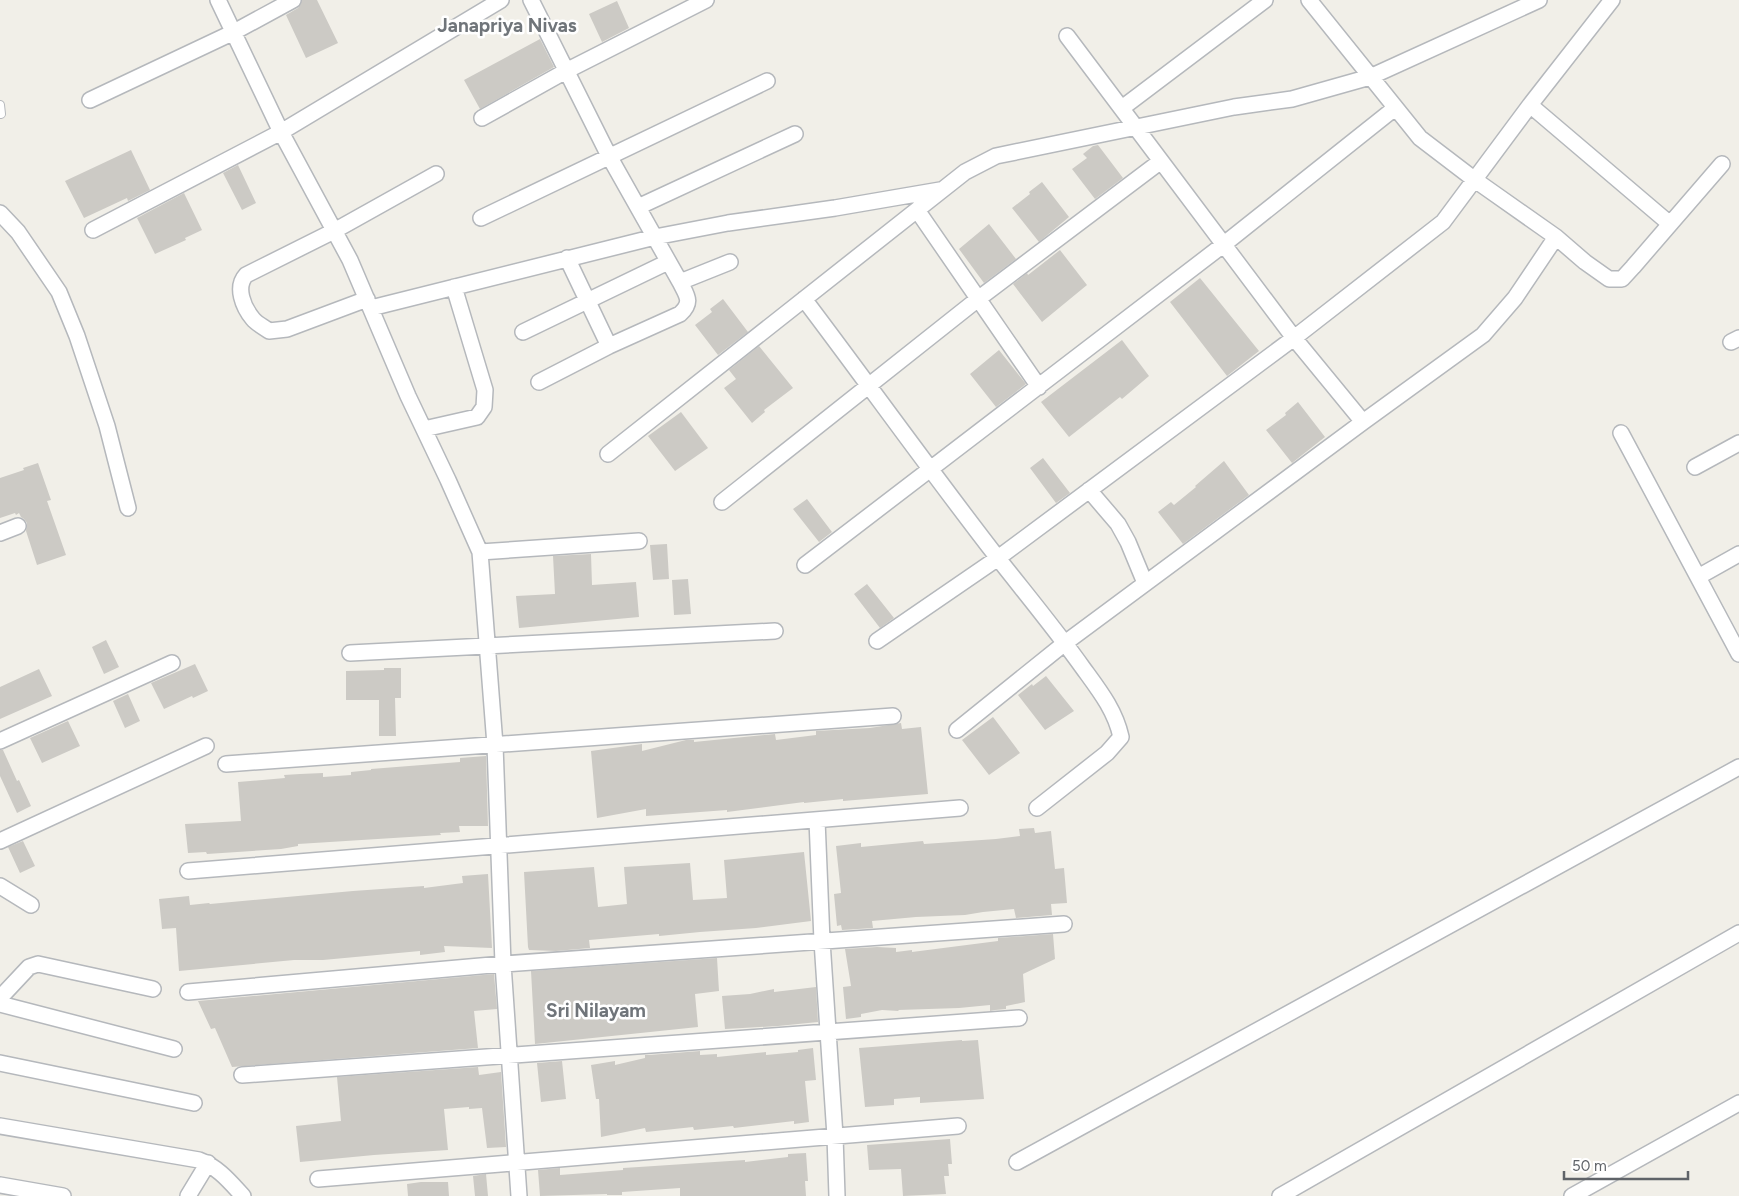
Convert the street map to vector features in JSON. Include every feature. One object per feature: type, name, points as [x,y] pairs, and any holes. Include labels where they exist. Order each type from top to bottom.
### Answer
[{"type":"street","points":[[218,0],[281,132],[350,260],[408,396],[480,552],[495,745],[503,964],[519,1196]]},
{"type":"street","points":[[90,100],[234,32],[293,0]]},
{"type":"street","points":[[93,230],[281,132],[501,0]]},
{"type":"street","points":[[531,0],[609,156],[680,282],[688,302],[686,309],[680,314],[609,346],[540,382]]},
{"type":"street","points":[[482,118],[566,71],[706,0]]},
{"type":"street","points":[[1122,108],[1265,0]]},
{"type":"street","points":[[1309,0],[1420,138],[1475,180],[1556,237],[1585,262],[1610,279],[1622,279],[1722,164]]},
{"type":"street","points":[[608,454],[965,172],[996,156],[1234,108],[1292,99],[1370,77],[1539,0]]},
{"type":"street","points":[[877,641],[998,558],[1090,490],[1294,338],[1443,222],[1530,105],[1612,0]]},
{"type":"street","points":[[1067,36],[1294,338],[1362,422]]},
{"type":"street","points":[[481,218],[767,81]]},
{"type":"street","points":[[1530,105],[1670,224]]},
{"type":"street","points":[[805,565],[1223,245],[1395,108]]},
{"type":"street","points":[[638,207],[795,134]]},
{"type":"street","points":[[722,502],[978,298],[1161,161]]},
{"type":"street","points":[[436,174],[334,231],[246,275],[240,287],[245,306],[253,320],[269,331],[275,331],[369,303],[454,287],[655,237],[728,223],[943,190]]},
{"type":"street","points":[[917,210],[1039,387]]},
{"type":"street","points":[[0,213],[23,239],[59,292],[107,426],[128,508]]},
{"type":"street","points":[[957,730],[1065,643],[1362,422],[1483,335],[1515,298],[1556,237]]},
{"type":"street","points":[[567,258],[609,346]]},
{"type":"street","points":[[523,332],[668,262]]},
{"type":"street","points":[[680,282],[730,262]]},
{"type":"street","points":[[424,429],[477,417],[484,407],[485,390],[454,287]]},
{"type":"street","points":[[804,299],[870,385],[930,470],[1065,643],[1110,705],[1118,721],[1121,737],[1107,753],[1038,808]]},
{"type":"street","points":[[1621,433],[1739,654]]},
{"type":"street","points":[[1695,467],[1739,444]]},
{"type":"street","points":[[1090,490],[1118,524],[1128,542],[1145,583]]},
{"type":"street","points":[[0,533],[18,526]]},
{"type":"street","points":[[480,552],[639,541]]},
{"type":"street","points":[[1698,577],[1739,554]]},
{"type":"street","points":[[350,653],[775,631]]},
{"type":"street","points":[[0,741],[172,663]]},
{"type":"street","points":[[226,764],[893,716]]},
{"type":"street","points":[[0,841],[206,746]]},
{"type":"street","points":[[1017,1162],[1739,767]]},
{"type":"street","points":[[188,871],[960,808]]},
{"type":"street","points":[[817,820],[837,1196]]},
{"type":"street","points":[[0,886],[31,905]]},
{"type":"street","points":[[188,992],[503,964],[1064,924]]},
{"type":"street","points":[[1280,1196],[1739,933]]},
{"type":"street","points":[[0,998],[29,967],[38,964],[153,989]]},
{"type":"street","points":[[0,1004],[174,1049]]},
{"type":"street","points":[[242,1076],[1019,1018]]},
{"type":"street","points":[[0,1064],[194,1103]]},
{"type":"street","points":[[1572,1196],[1739,1103]]},
{"type":"street","points":[[0,1126],[140,1149],[208,1163],[223,1174],[243,1196]]},
{"type":"street","points":[[318,1179],[958,1126]]},
{"type":"street","points":[[188,1196],[208,1163]]},
{"type":"street","points":[[0,1185],[63,1196]]},
{"type":"lane","points":[[0,105],[1,114]]},
{"type":"building","points":[[302,0],[317,0],[338,43],[306,58],[286,15],[298,8]]},
{"type":"building","points":[[617,1],[629,28],[602,42],[589,14]]},
{"type":"building","points":[[540,39],[554,67],[480,109],[464,80]]},
{"type":"building","points":[[1098,145],[1123,178],[1095,199],[1072,169],[1087,158],[1083,154],[1093,146]]},
{"type":"building","points":[[131,150],[150,190],[128,201],[127,198],[84,218],[65,181]]},
{"type":"building","points":[[238,165],[256,203],[242,210],[223,173]]},
{"type":"building","points":[[1042,182],[1069,217],[1039,242],[1012,208]]},
{"type":"building","points":[[184,193],[202,230],[185,238],[186,240],[155,254],[137,218]]},
{"type":"building","points":[[989,224],[1016,259],[984,283],[959,249]]},
{"type":"building","points":[[1060,250],[1087,285],[1042,322],[1013,284]]},
{"type":"building","points":[[1200,278],[1259,351],[1227,376],[1170,302]]},
{"type":"building","points":[[723,299],[748,332],[718,355],[695,325],[712,312],[710,309]]},
{"type":"building","points":[[1122,340],[1149,376],[1122,399],[1120,397],[1069,437],[1041,402]]},
{"type":"building","points":[[759,346],[793,388],[764,410],[765,412],[752,423],[724,388],[736,379],[729,370]]},
{"type":"building","points":[[999,350],[1026,384],[996,407],[970,374]]},
{"type":"building","points":[[1298,402],[1325,437],[1292,463],[1266,430],[1286,415],[1285,413]]},
{"type":"building","points":[[681,412],[708,448],[675,471],[648,436]]},
{"type":"building","points":[[1043,458],[1070,493],[1056,503],[1030,468]]},
{"type":"building","points":[[1224,461],[1249,495],[1183,544],[1158,512],[1171,502],[1174,505]]},
{"type":"building","points":[[38,463],[51,500],[47,501],[66,555],[37,565],[26,531],[27,523],[24,519],[19,513],[0,518],[0,478]]},
{"type":"building","points":[[807,499],[832,532],[819,542],[793,509]]},
{"type":"building","points":[[667,544],[669,579],[653,580],[650,545]]},
{"type":"building","points":[[591,554],[592,585],[636,582],[639,617],[519,628],[516,596],[555,594],[553,556]]},
{"type":"building","points":[[688,579],[691,614],[674,615],[672,580]]},
{"type":"building","points":[[867,584],[894,618],[880,628],[854,594]]},
{"type":"building","points":[[106,640],[119,667],[104,674],[92,647]]},
{"type":"building","points":[[195,664],[208,691],[164,709],[151,683]]},
{"type":"building","points":[[384,668],[401,668],[401,698],[395,698],[396,736],[379,736],[379,700],[346,700],[346,671],[384,670]]},
{"type":"building","points":[[39,669],[52,696],[0,719],[0,687]]},
{"type":"building","points":[[1046,676],[1074,711],[1045,730],[1018,695]]},
{"type":"building","points":[[128,694],[140,721],[125,728],[113,701]]},
{"type":"building","points":[[993,717],[1020,753],[989,775],[962,740]]},
{"type":"building","points":[[68,721],[80,746],[42,763],[30,738]]},
{"type":"building","points":[[901,723],[902,729],[921,727],[928,794],[843,801],[843,799],[804,802],[727,812],[727,810],[646,816],[646,809],[597,818],[591,751],[642,744],[642,751],[686,740],[694,740],[694,742],[775,734],[776,740],[816,735],[816,731],[870,728]]},
{"type":"building","points":[[0,750],[3,750],[31,806],[17,813],[0,776]]},
{"type":"building","points":[[486,756],[488,826],[459,826],[460,832],[440,833],[441,835],[298,844],[298,846],[281,849],[207,854],[206,852],[188,853],[185,824],[241,821],[238,782],[285,778],[284,775],[300,774],[323,773],[323,777],[351,775],[351,772],[371,769],[460,762],[460,758]]},
{"type":"building","points":[[1034,828],[1035,833],[1051,831],[1055,869],[1064,868],[1067,903],[1051,904],[1052,915],[1016,918],[1014,909],[965,915],[872,921],[873,928],[842,930],[841,925],[837,926],[834,894],[841,893],[836,846],[861,843],[861,847],[923,841],[924,844],[996,839],[1020,836],[1019,829]]},
{"type":"building","points":[[23,841],[35,866],[20,873],[8,847]]},
{"type":"building","points":[[804,852],[811,921],[756,928],[589,940],[590,948],[556,951],[529,950],[524,872],[594,867],[598,907],[627,904],[624,867],[690,863],[693,900],[727,898],[724,860]]},
{"type":"building","points":[[488,874],[492,948],[444,946],[445,952],[420,955],[420,951],[179,971],[176,928],[162,929],[159,899],[189,896],[190,905],[353,891],[424,886],[424,888],[463,883],[462,876]]},
{"type":"building","points":[[1053,934],[1055,959],[1023,974],[1025,1002],[1006,1006],[1006,1009],[990,1011],[990,1005],[899,1011],[882,1010],[861,1014],[861,1017],[846,1019],[843,987],[851,986],[845,949],[877,947],[896,948],[896,952],[912,950],[912,952],[998,941],[998,938]]},
{"type":"building","points":[[717,958],[719,991],[695,994],[698,1027],[535,1044],[531,971]]},
{"type":"building","points":[[494,974],[497,1009],[474,1011],[478,1048],[232,1067],[215,1028],[211,1029],[198,1001]]},
{"type":"building","points":[[816,987],[818,1022],[725,1029],[722,996],[750,994],[774,989],[774,992]]},
{"type":"building","points":[[978,1040],[984,1099],[920,1103],[920,1097],[894,1099],[894,1105],[865,1107],[859,1048]]},
{"type":"building","points":[[813,1048],[816,1080],[805,1081],[809,1122],[794,1124],[794,1121],[734,1128],[733,1126],[694,1130],[693,1127],[646,1132],[645,1128],[601,1137],[599,1099],[596,1099],[591,1065],[615,1061],[615,1065],[645,1058],[645,1055],[700,1051],[700,1055],[717,1054],[717,1057],[766,1052],[766,1055],[798,1052],[798,1050]]},
{"type":"building","points":[[562,1061],[566,1099],[541,1102],[537,1063]]},
{"type":"building","points":[[478,1067],[479,1075],[501,1072],[506,1147],[487,1148],[482,1108],[469,1109],[469,1107],[444,1109],[448,1150],[300,1162],[296,1126],[341,1121],[337,1077]]},
{"type":"building","points":[[950,1139],[952,1164],[948,1164],[949,1176],[944,1176],[946,1194],[903,1196],[901,1169],[869,1170],[867,1145]]},
{"type":"building","points":[[806,1153],[808,1181],[805,1181],[806,1196],[680,1196],[680,1188],[622,1192],[622,1195],[540,1196],[538,1170],[560,1168],[560,1175],[623,1170],[623,1168],[745,1160],[745,1162],[788,1157],[788,1154]]},
{"type":"building","points":[[486,1174],[488,1196],[475,1196],[473,1176]]},
{"type":"building","points":[[448,1182],[449,1196],[408,1196],[407,1184]]},
{"type":"district","name":"Janapriya Nivas","points":[[507,25]]},
{"type":"district","name":"Sri Nilayam","points":[[596,1010]]}]
